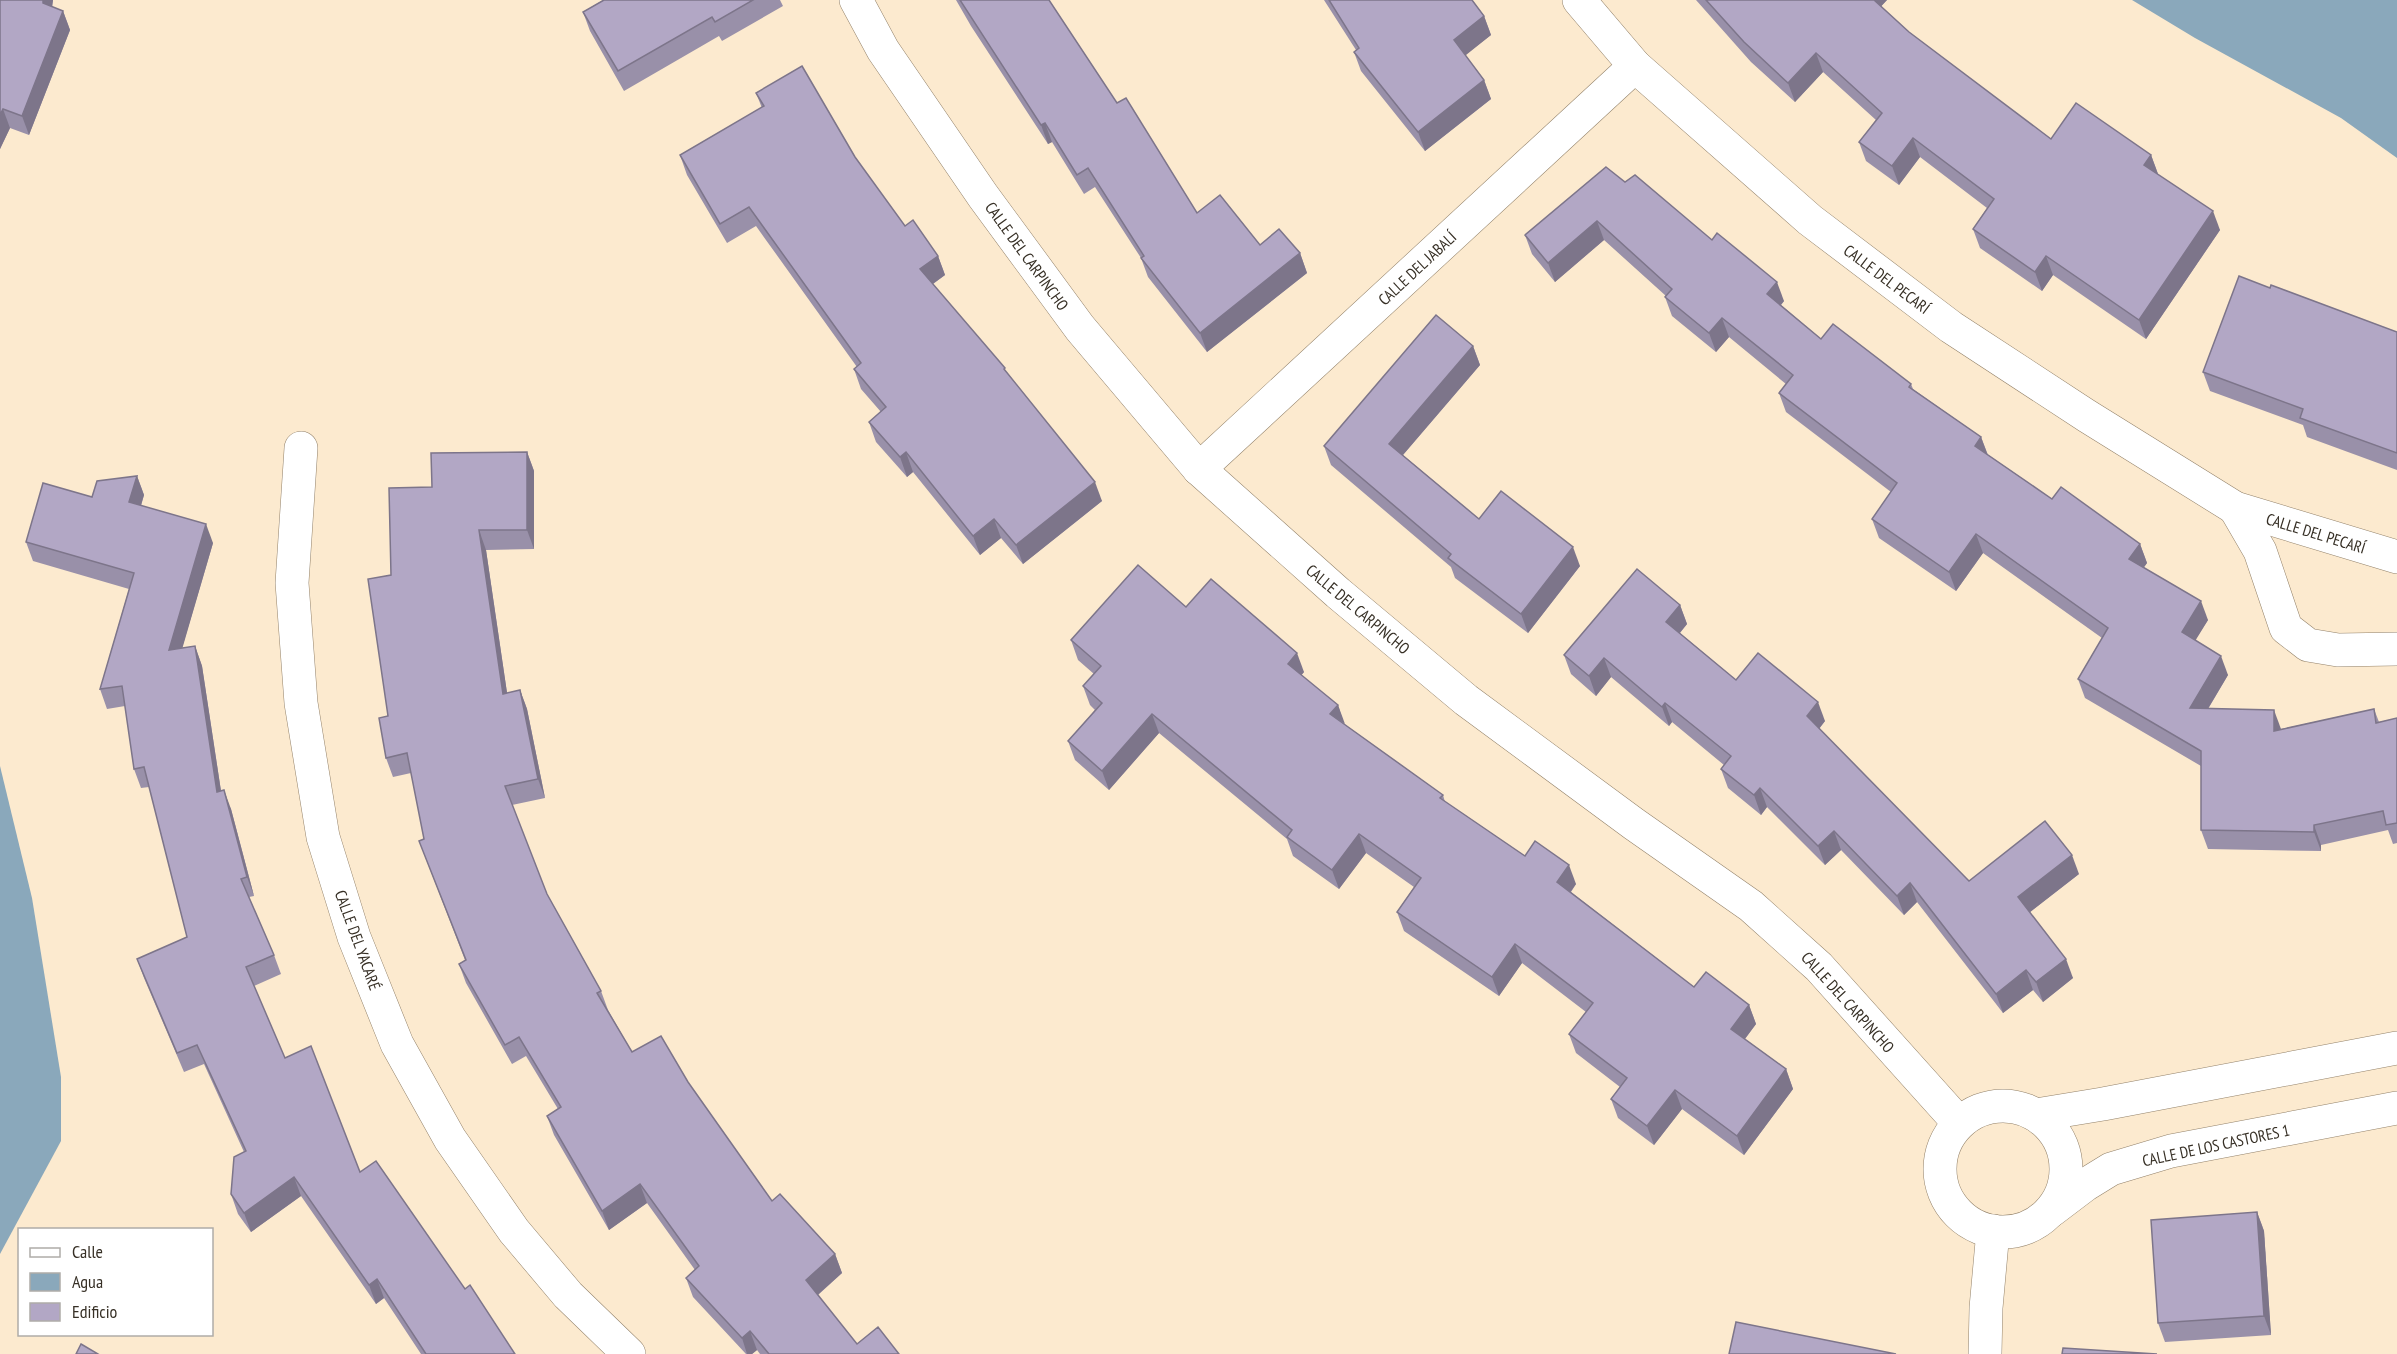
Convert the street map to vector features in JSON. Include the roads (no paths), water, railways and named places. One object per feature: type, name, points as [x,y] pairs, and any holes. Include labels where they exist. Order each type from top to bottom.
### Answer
[{"type":"street","name":"CALLE DEL CARPINCHO","points":[[856,0],[883,50],[983,196],[1080,328],[1199,469],[1338,594],[1466,700],[1634,824],[1751,906],[1819,966],[1959,1123]]},
{"type":"street","name":"CALLE DEL PECARÍ","points":[[1579,0],[1635,66],[1810,220],[1951,327],[2087,416],[2235,508],[2397,557]]},
{"type":"street","name":"CALLE DEL JABALÍ","points":[[1199,469],[1635,66]]},
{"type":"street","name":"CALLE DEL YACARÉ","points":[[301,448],[292,583],[301,703],[323,837],[354,938],[397,1044],[450,1139],[514,1231],[568,1295],[629,1354]]},
{"type":"street","name":"CALLE DEL PECARÍ","points":[[2235,508],[2260,551],[2286,628],[2308,645],[2338,650],[2397,649]]},
{"type":"street","points":[[2036,1115],[2397,1048]]},
{"type":"street","points":[[1996,1106],[2017,1107],[2036,1115],[2051,1127],[2061,1143],[2066,1161],[2065,1180],[2059,1198],[2048,1213],[2032,1224],[2013,1231],[1993,1231],[1975,1225],[1958,1213],[1946,1197],[1940,1178],[1940,1158],[1947,1140],[1959,1123],[1976,1112],[1996,1106]]},
{"type":"street","name":"CALLE DE LOS CASTORES 1","points":[[2048,1213],[2111,1169],[2171,1151],[2397,1108]]},
{"type":"street","points":[[1985,1354],[1986,1308],[1993,1231]]},
{"type":"water","points":[[2132,0],[2397,0],[2397,158],[2341,118],[2195,38]]},
{"type":"water","points":[[0,766],[32,898],[61,1077],[61,1141],[0,1254]]}]
